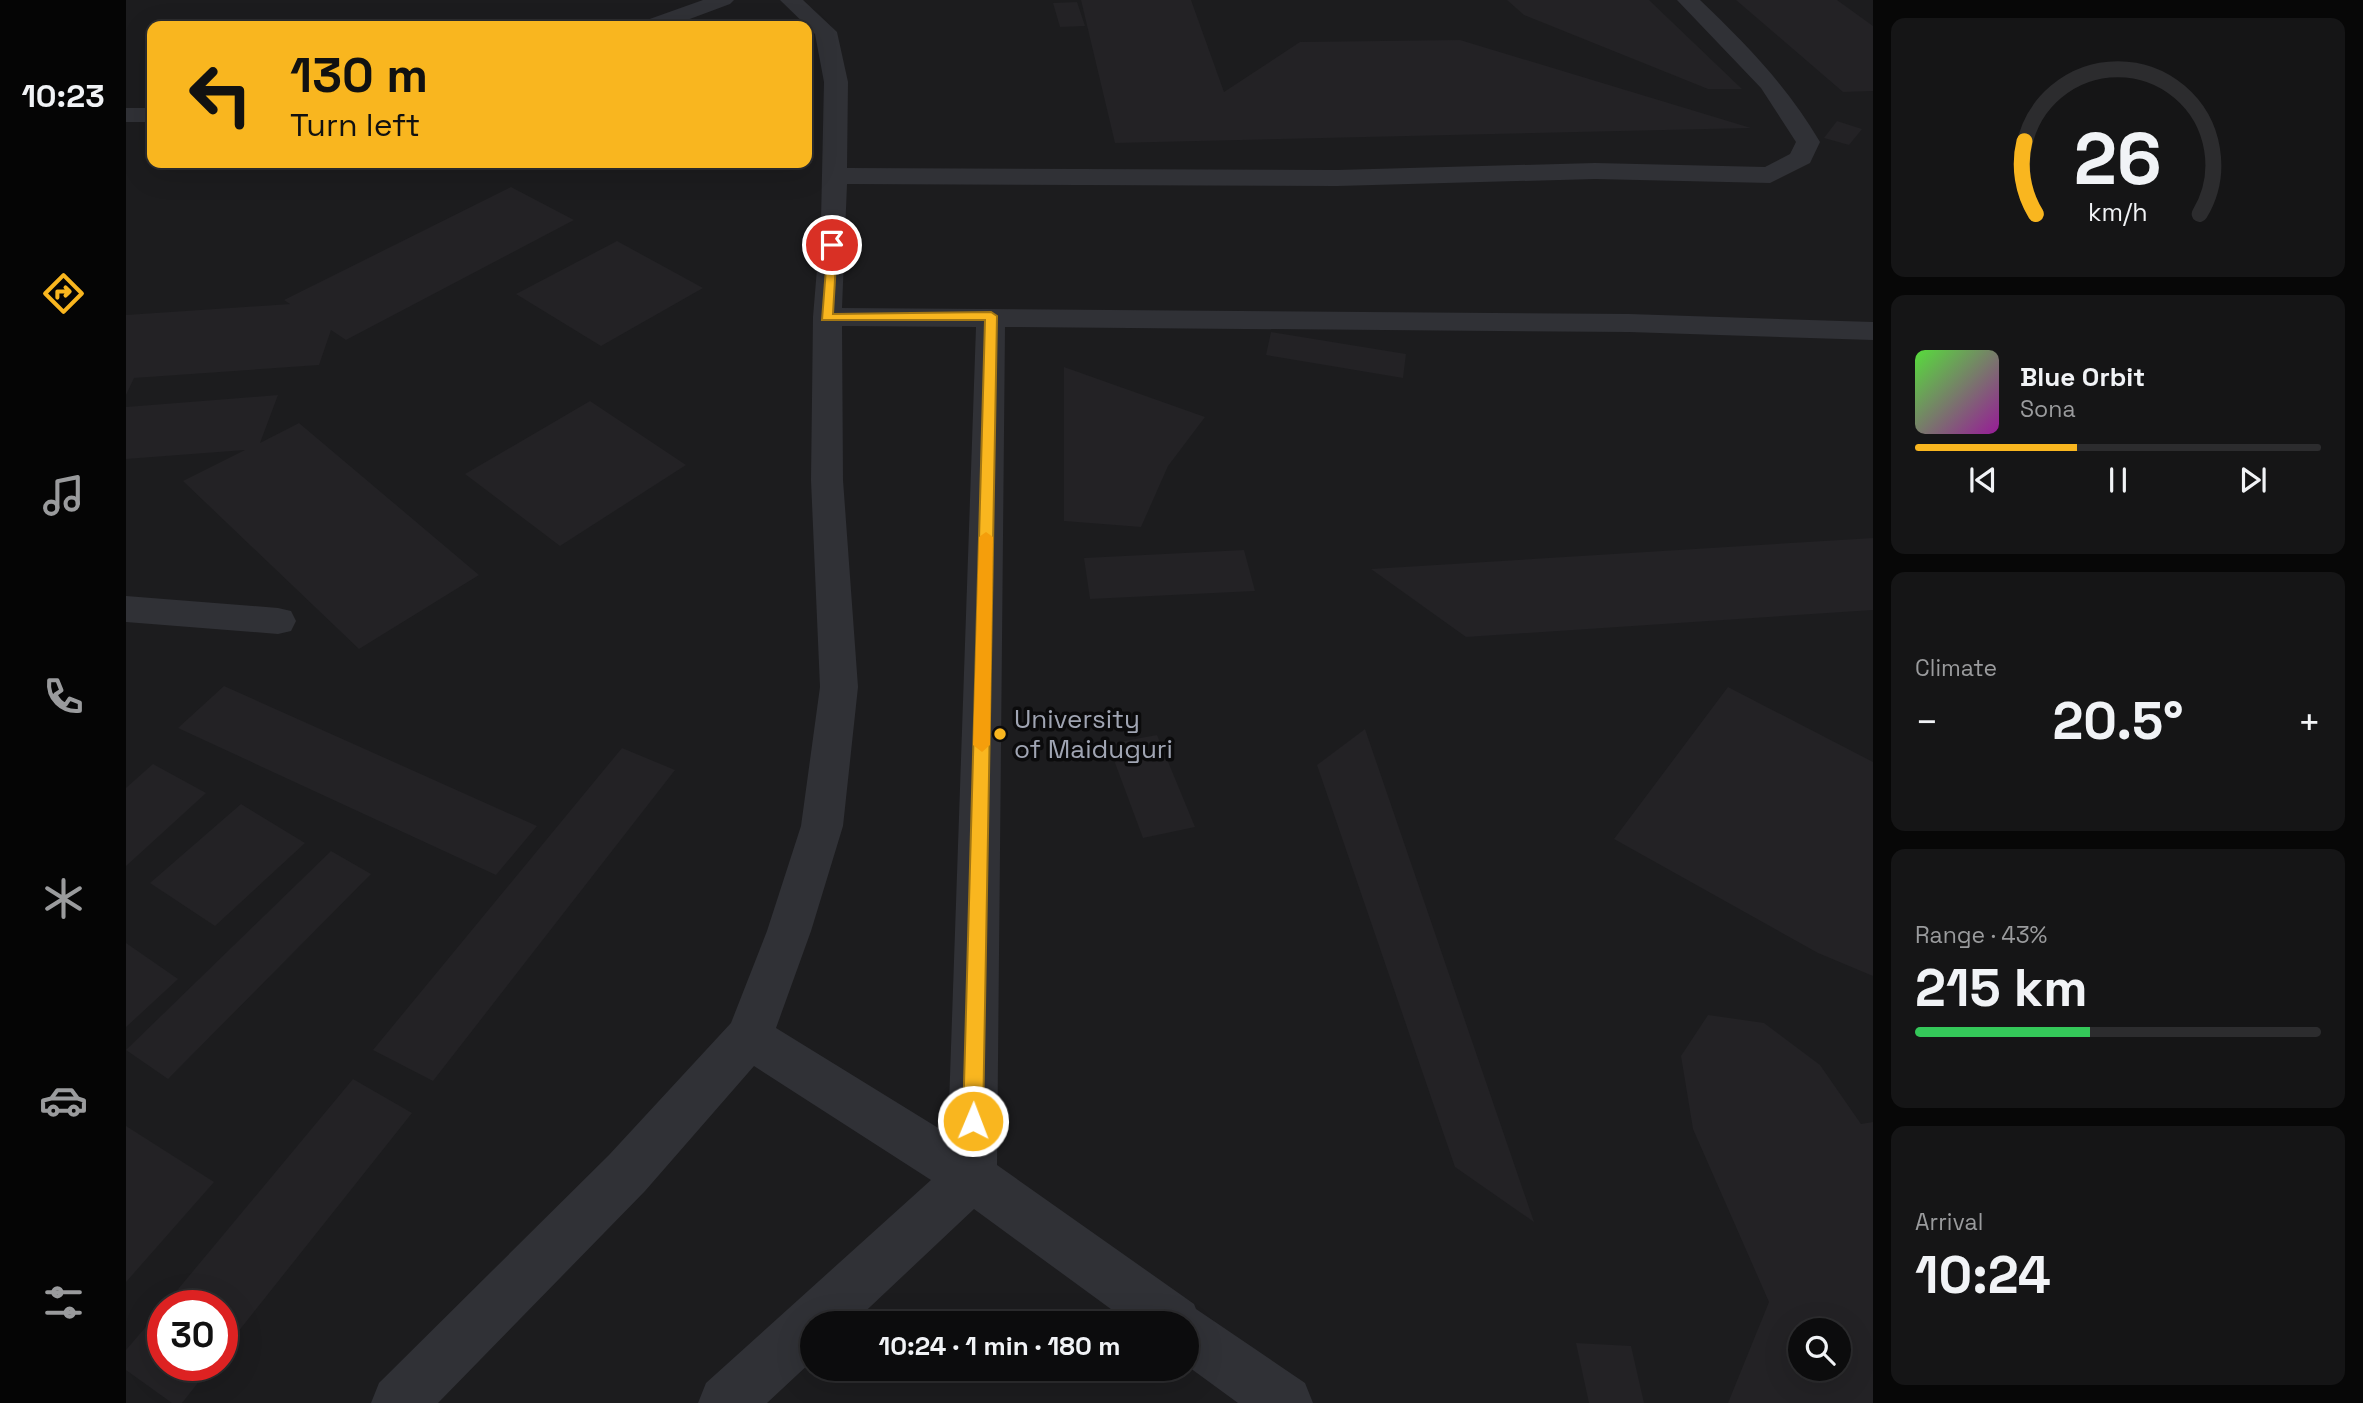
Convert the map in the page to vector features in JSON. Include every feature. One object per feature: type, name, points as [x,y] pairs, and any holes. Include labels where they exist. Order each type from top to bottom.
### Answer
[{"type":"street","points":[[666,21],[723,0]]},
{"type":"street","points":[[399,1403],[627,1173],[748,1037],[789,931],[822,826],[839,687],[827,480],[827,317],[835,177],[836,82],[826,32],[791,0]]},
{"type":"street","points":[[835,177],[1337,178],[1595,171],[1770,175],[1801,158],[1808,142],[1790,108],[1759,71],[1688,0]]},
{"type":"street","points":[[126,115],[147,115]]},
{"type":"street","points":[[827,317],[991,316],[1629,323],[1873,331]]},
{"type":"street","points":[[726,1403],[972,1177],[991,316]]},
{"type":"street","points":[[126,608],[278,621]]},
{"type":"street","points":[[748,1037],[972,1177],[1158,1311]]},
{"type":"street","points":[[1199,1341],[1285,1403]]},
{"type":"shaded area","name":"University of Maiduguri","points":[[126,0],[1873,0],[1873,1403],[126,1403]]},
{"type":"building","points":[[1081,0],[1191,0],[1224,92],[1300,42],[1460,40],[1751,128],[1115,143]]},
{"type":"building","points":[[1507,0],[1649,0],[1742,89],[1708,89],[1524,15]]},
{"type":"building","points":[[1736,0],[1837,0],[1873,26],[1873,91],[1843,92]]},
{"type":"building","points":[[1077,2],[1085,26],[1060,27],[1053,3]]},
{"type":"building","points":[[1837,121],[1862,129],[1849,145],[1824,138]]},
{"type":"building","points":[[511,187],[574,220],[346,340],[331,330],[319,365],[134,378],[126,395],[126,315],[290,304],[284,300]]},
{"type":"building","points":[[617,241],[703,288],[601,346],[516,294]]},
{"type":"building","points":[[1271,332],[1406,354],[1403,378],[1266,355]]},
{"type":"building","points":[[1064,367],[1205,417],[1168,466],[1141,527],[1064,521]]},
{"type":"building","points":[[278,395],[260,443],[299,423],[479,575],[359,649],[183,481],[245,450],[126,459],[126,407]]},
{"type":"building","points":[[590,401],[686,465],[560,546],[465,474]]},
{"type":"building","points":[[1873,538],[1873,610],[1466,637],[1371,569]]},
{"type":"building","points":[[1244,550],[1255,591],[1090,599],[1084,558]]},
{"type":"building","points":[[224,686],[537,826],[496,875],[178,728]]},
{"type":"building","points":[[1728,687],[1873,762],[1873,976],[1818,953],[1614,839]]},
{"type":"building","points":[[1365,729],[1534,1222],[1455,1167],[1317,765]]},
{"type":"building","points":[[1157,735],[1195,827],[1143,838],[1108,744]]},
{"type":"building","points":[[622,748],[675,770],[433,1081],[373,1050]]},
{"type":"building","points":[[153,764],[206,793],[126,866],[126,788]]},
{"type":"building","points":[[241,804],[305,843],[215,926],[150,883]]},
{"type":"building","points":[[331,851],[371,874],[168,1079],[126,1050]]},
{"type":"building","points":[[126,943],[178,979],[126,1027]]},
{"type":"building","points":[[1708,1015],[1764,1023],[1820,1065],[1861,1124],[1873,1122],[1873,1403],[1728,1403],[1769,1302],[1693,1129],[1681,1056]]},
{"type":"building","points":[[353,1079],[412,1113],[238,1332],[238,1290],[177,1290]]},
{"type":"building","points":[[126,1126],[214,1182],[126,1282]]},
{"type":"building","points":[[147,1326],[147,1381],[199,1381],[182,1403],[172,1403],[126,1370],[126,1350]]},
{"type":"building","points":[[1576,1343],[1631,1346],[1644,1403],[1589,1403]]},
{"type":"slow traffic","points":[[982,745],[986,537]]},
{"type":"place","name":"University of Maiduguri","points":[[1000,734]]},
{"type":"route","points":[[832,245],[827,317],[991,316],[973,1121]]}]
